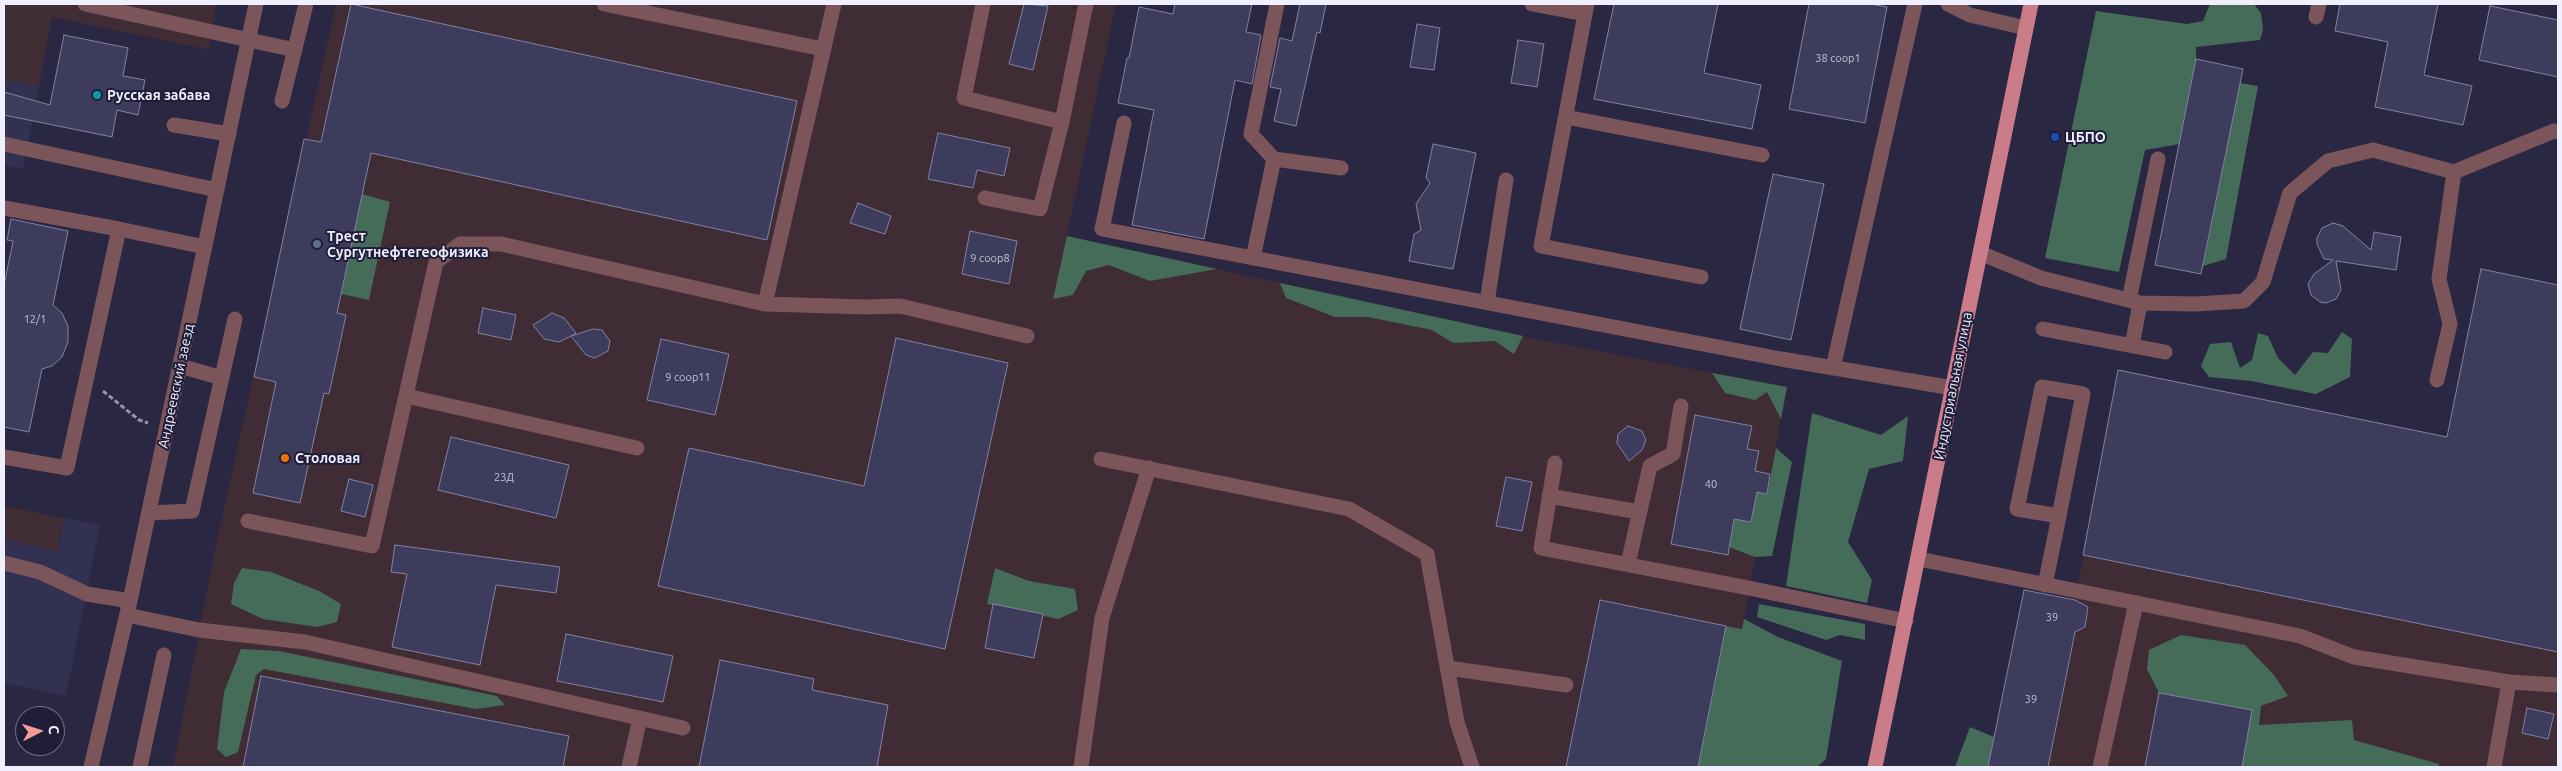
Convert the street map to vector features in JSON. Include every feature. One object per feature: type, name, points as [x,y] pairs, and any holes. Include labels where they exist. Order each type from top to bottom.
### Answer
[{"type":"main road","name":"Индустриальная улица","points":[[1875,767],[2030,4]]},
{"type":"street","points":[[85,4],[295,50]]},
{"type":"street","name":"Андреевский заезд","points":[[91,767],[129,608],[256,4]]},
{"type":"street","points":[[282,101],[306,4]]},
{"type":"street","points":[[604,4],[658,9],[823,49]]},
{"type":"street","points":[[765,304],[834,4]]},
{"type":"street","points":[[983,4],[964,98],[1062,122]]},
{"type":"street","points":[[985,198],[1040,209],[1062,122],[1086,4]]},
{"type":"street","points":[[1277,4],[1251,134],[1274,159],[1341,168]]},
{"type":"street","points":[[1532,4],[1586,9],[1541,246],[1702,277]]},
{"type":"street","points":[[1833,368],[1915,4]]},
{"type":"street","points":[[1948,4],[1970,14],[2026,28]]},
{"type":"street","points":[[1566,117],[1762,155]]},
{"type":"street","points":[[1124,123],[1102,228],[1833,368],[1953,388]]},
{"type":"street","points":[[174,125],[229,134]]},
{"type":"street","points":[[1980,253],[2040,278],[2135,302],[2195,304],[2244,301],[2263,282],[2290,193],[2328,161],[2373,150],[2454,172],[2558,132]]},
{"type":"street","points":[[4,144],[217,190]]},
{"type":"street","points":[[1253,258],[1274,159]]},
{"type":"street","points":[[2132,346],[2135,302],[2158,159]]},
{"type":"street","points":[[2437,380],[2450,324],[2439,278],[2454,172]]},
{"type":"street","points":[[1487,302],[1506,180]]},
{"type":"street","points":[[4,208],[205,247]]},
{"type":"street","points":[[4,457],[67,468],[119,229]]},
{"type":"street","points":[[248,521],[372,546],[436,262],[460,244],[501,244],[765,304],[900,306],[1026,336]]},
{"type":"street","points":[[149,513],[192,510],[235,319]]},
{"type":"street","points":[[2043,329],[2165,352]]},
{"type":"street","points":[[180,366],[222,378]]},
{"type":"street","points":[[2045,585],[2059,516],[2083,394],[2042,388],[2017,509],[2059,516]]},
{"type":"street","points":[[406,396],[637,448]]},
{"type":"street","points":[[1628,564],[1650,466],[1673,454],[1681,406]]},
{"type":"street","points":[[1101,459],[1349,508],[1427,554],[1457,722],[1472,767]]},
{"type":"street","points":[[1555,463],[1541,548],[1906,621]]},
{"type":"street","points":[[1082,767],[1102,618],[1149,468]]},
{"type":"street","points":[[1550,496],[1639,512]]},
{"type":"street","points":[[1918,559],[2300,636],[2354,656],[2509,682],[2558,685]]},
{"type":"street","points":[[4,564],[40,572],[87,594],[199,630],[305,642],[683,728]]},
{"type":"street","points":[[2100,767],[2136,603]]},
{"type":"street","points":[[140,767],[164,655]]},
{"type":"street","points":[[1448,668],[1566,685]]},
{"type":"street","points":[[2494,767],[2509,682]]},
{"type":"street","points":[[629,767],[640,718]]},
{"type":"path","points":[[87,378],[139,420],[167,429]]},
{"type":"shaded area","points":[[4,4],[216,4],[209,50],[52,17],[39,86],[4,80]]},
{"type":"shaded area","points":[[336,4],[1116,4],[1067,236],[1536,339],[1787,387],[1742,629],[1726,627],[1698,767],[173,767],[215,549]]},
{"type":"shaded area","points":[[4,80],[39,86],[23,169],[4,165]]},
{"type":"shaded area","points":[[2120,370],[2558,459],[2558,767],[1988,767],[2024,590],[2075,600]]},
{"type":"shaded area","points":[[4,506],[64,518],[58,551],[4,539]]},
{"type":"shaded area","points":[[64,518],[100,525],[66,696],[4,683],[4,539],[58,550]]},
{"type":"green space","points":[[2210,4],[2254,4],[2261,13],[2263,30],[2260,40],[2196,47],[2196,59],[2180,144],[2145,150],[2119,272],[2045,258],[2096,11],[2187,24],[2203,21]]},
{"type":"green space","points":[[2240,83],[2258,86],[2226,259],[2203,266]]},
{"type":"green space","points":[[362,194],[390,202],[369,300],[341,294]]},
{"type":"green space","points":[[1067,236],[1217,269],[1150,281],[1109,265],[1086,271],[1073,295],[1053,299]]},
{"type":"green space","points":[[1280,283],[1523,336],[1514,354],[1495,341],[1453,343],[1432,330],[1368,317],[1335,317],[1286,298]]},
{"type":"green space","points":[[2342,332],[2352,339],[2350,377],[2316,394],[2251,381],[2209,377],[2201,366],[2210,344],[2231,342],[2240,368],[2252,360],[2258,333],[2268,336],[2278,358],[2295,375],[2313,352],[2328,353]]},
{"type":"green space","points":[[1712,373],[1787,387],[1781,419],[1767,392],[1755,400],[1725,393]]},
{"type":"green space","points":[[1812,413],[1881,435],[1908,416],[1903,461],[1869,469],[1848,542],[1872,580],[1867,603],[1786,586]]},
{"type":"green space","points":[[1776,448],[1792,462],[1772,556],[1755,557],[1729,547],[1734,519],[1751,522],[1757,492],[1767,494]]},
{"type":"green space","points":[[242,568],[271,572],[319,591],[341,604],[337,622],[317,627],[263,619],[231,604],[234,583]]},
{"type":"green space","points":[[995,568],[1029,581],[1075,589],[1078,610],[1058,619],[987,604]]},
{"type":"green space","points":[[1759,604],[1865,624],[1865,640],[1840,635],[1826,640],[1757,617]]},
{"type":"green space","points":[[1744,619],[1778,637],[1842,661],[1826,759],[1817,767],[1698,767],[1726,626],[1742,629]]},
{"type":"green space","points":[[2181,635],[2245,645],[2274,675],[2288,696],[2261,706],[2259,725],[2352,720],[2354,740],[2439,764],[2439,767],[2242,767],[2252,710],[2159,693],[2147,669],[2149,650]]},
{"type":"green space","points":[[241,649],[279,651],[497,696],[505,705],[476,709],[264,669],[256,675],[238,752],[226,757],[217,749],[224,692]]},
{"type":"green space","points":[[1970,727],[1994,737],[1988,767],[1955,767]]},
{"type":"building","points":[[351,4],[797,101],[767,240],[371,153],[337,313],[346,315],[329,394],[324,393],[300,503],[253,493],[276,382],[254,377],[304,139],[321,142]]},
{"type":"building","points":[[1024,4],[1048,6],[1033,70],[1009,64]]},
{"type":"building","points":[[1175,4],[1252,4],[1246,32],[1261,35],[1252,84],[1235,80],[1204,239],[1132,225],[1154,110],[1118,103],[1139,7],[1173,14]]},
{"type":"building","points":[[1300,4],[1326,4],[1320,33],[1317,32],[1296,126],[1274,121],[1281,89],[1270,87],[1280,38],[1292,41]]},
{"type":"building","points":[[1614,4],[1718,4],[1704,73],[1761,85],[1752,129],[1594,99]]},
{"type":"building","points":[[1809,4],[1870,4],[1887,7],[1865,123],[1789,109]]},
{"type":"building","points":[[2340,4],[2438,4],[2424,75],[2472,86],[2463,125],[2375,107],[2388,42],[2335,31]]},
{"type":"building","points":[[2490,6],[2558,20],[2558,77],[2479,60]]},
{"type":"building","points":[[1417,24],[1440,28],[1434,70],[1410,67]]},
{"type":"building","name":"Русская забава","points":[[64,35],[128,48],[123,76],[145,80],[138,115],[117,110],[112,137],[4,115],[4,92],[50,105]]},
{"type":"building","points":[[1518,40],[1544,44],[1537,87],[1511,83]]},
{"type":"building","points":[[2196,59],[2243,69],[2201,274],[2155,265]]},
{"type":"building","points":[[938,133],[1010,148],[1004,176],[977,170],[973,188],[928,179]]},
{"type":"building","points":[[1433,144],[1476,153],[1453,269],[1409,261],[1414,234],[1421,230],[1416,204],[1430,183],[1426,178]]},
{"type":"building","points":[[1773,174],[1824,184],[1791,340],[1740,329]]},
{"type":"building","points":[[858,203],[891,216],[885,234],[850,223]]},
{"type":"building","points":[[11,219],[68,231],[53,305],[62,313],[68,326],[68,342],[62,357],[52,366],[42,369],[29,432],[4,427],[4,285],[13,241],[7,240]]},
{"type":"building","points":[[2333,223],[2343,226],[2371,250],[2374,232],[2401,237],[2396,270],[2336,261],[2341,290],[2336,299],[2326,303],[2320,302],[2311,295],[2308,284],[2314,274],[2333,260],[2324,259],[2317,244],[2317,238],[2322,228]]},
{"type":"building","points":[[970,231],[1017,241],[1009,284],[962,274]]},
{"type":"building","points":[[2481,269],[2558,285],[2558,652],[2083,555],[2118,370],[2447,437]]},
{"type":"building","points":[[483,308],[516,315],[511,340],[478,333]]},
{"type":"building","points":[[552,313],[564,318],[576,333],[559,342],[544,339],[533,325]]},
{"type":"building","points":[[593,329],[602,330],[610,341],[608,351],[595,358],[586,355],[571,336]]},
{"type":"building","points":[[896,338],[1008,363],[945,649],[658,586],[689,448],[864,486]]},
{"type":"building","points":[[661,339],[729,354],[715,415],[647,400]]},
{"type":"building","points":[[1695,415],[1752,426],[1747,449],[1759,451],[1755,471],[1770,474],[1767,494],[1757,492],[1751,522],[1734,519],[1728,555],[1671,544]]},
{"type":"building","points":[[1628,426],[1642,431],[1646,440],[1642,450],[1629,461],[1617,443],[1618,434]]},
{"type":"building","points":[[451,437],[569,465],[556,518],[438,490]]},
{"type":"building","points":[[1506,477],[1532,482],[1522,531],[1496,526]]},
{"type":"building","points":[[349,479],[373,485],[365,517],[341,511]]},
{"type":"building","points":[[395,545],[560,567],[556,593],[496,585],[480,665],[392,647],[407,574],[391,572]]},
{"type":"building","points":[[2024,590],[2075,600],[2088,607],[2085,627],[2075,632],[2048,767],[1988,767]]},
{"type":"building","points":[[1600,600],[1726,626],[1698,767],[1566,767]]},
{"type":"building","points":[[993,604],[1043,614],[1034,658],[985,648]]},
{"type":"building","points":[[566,634],[673,656],[663,702],[557,681]]},
{"type":"building","points":[[720,660],[814,679],[812,690],[888,705],[877,767],[699,767]]},
{"type":"building","points":[[261,676],[569,736],[563,767],[243,767]]},
{"type":"building","points":[[2159,693],[2252,710],[2242,767],[2145,767]]},
{"type":"building","points":[[2527,708],[2554,714],[2548,739],[2522,733]]},
{"type":"place","name":"Русская забава","points":[[97,95]]},
{"type":"place","name":"ЦБПО","points":[[2055,137]]},
{"type":"place","name":"Трест Сургутнефтегеофизика","points":[[317,244]]},
{"type":"place","name":"Столовая","points":[[285,458]]}]
